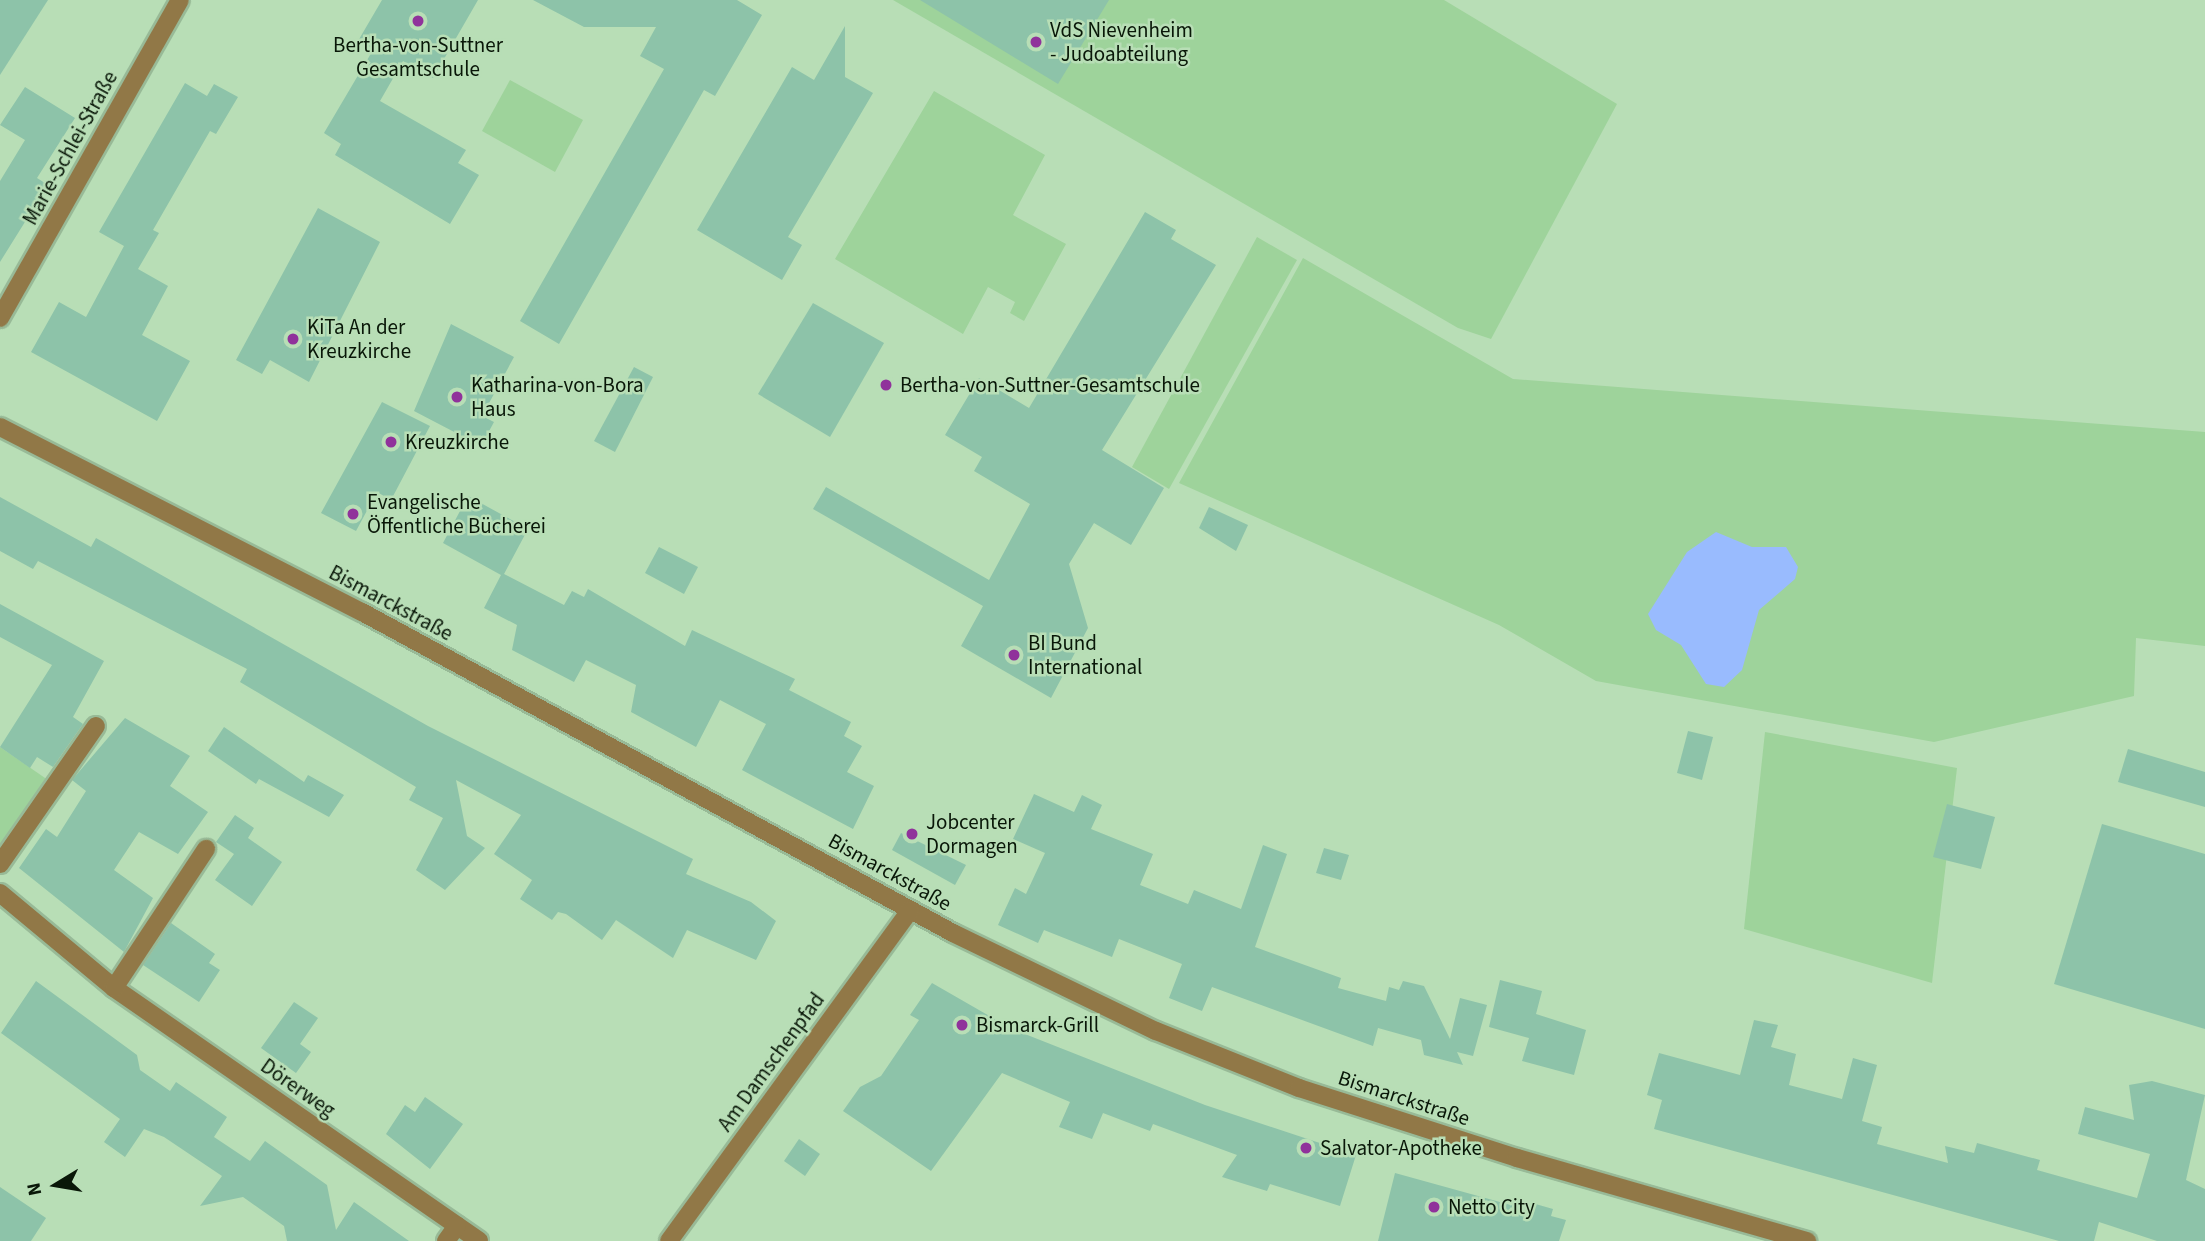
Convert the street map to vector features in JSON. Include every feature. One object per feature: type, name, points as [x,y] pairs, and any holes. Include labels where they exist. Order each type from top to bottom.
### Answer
[{"type":"street","name":"Marie-Schlei-Straße","points":[[0,318],[180,0]]},
{"type":"street","name":"Bismarckstraße","points":[[0,427],[362,612],[910,910],[1049,982],[1299,1088],[1807,1241]]},
{"type":"street","points":[[0,864],[96,726]]},
{"type":"street","points":[[114,988],[206,849]]},
{"type":"street","name":"Dörerweg","points":[[0,894],[114,988],[479,1241]]},
{"type":"street","name":"Am Damschenpfad","points":[[669,1241],[910,910]]},
{"type":"street","points":[[446,1241],[457,1226]]},
{"type":"green space","points":[[893,0],[1444,0],[1617,104],[1491,339],[1458,328]]},
{"type":"green space","points":[[510,80],[583,120],[555,172],[482,131]]},
{"type":"green space","points":[[934,91],[1045,155],[1013,215],[1066,244],[1024,321],[1010,313],[1015,302],[988,287],[963,334],[835,259]]},
{"type":"green space","points":[[1257,237],[1297,260],[1169,489],[1132,467]]},
{"type":"green space","points":[[1303,258],[1513,379],[2205,432],[2205,646],[2136,638],[2134,696],[1934,742],[1596,681],[1499,625],[1179,483]]},
{"type":"green space","points":[[1765,732],[1957,768],[1932,983],[1744,929]]},
{"type":"green space","points":[[0,747],[48,780],[0,850]]},
{"type":"water","points":[[1716,532],[1752,547],[1786,547],[1798,567],[1795,579],[1759,610],[1742,670],[1724,687],[1706,684],[1681,645],[1656,630],[1648,614],[1687,552]]},
{"type":"building","points":[[0,0],[48,0],[0,75]]},
{"type":"building","points":[[382,0],[478,0],[433,78],[403,61],[380,101],[466,150],[458,163],[479,175],[450,224],[335,155],[341,144],[324,133],[373,50],[358,41]]},
{"type":"building","points":[[533,0],[737,0],[762,15],[715,96],[704,90],[559,344],[520,321],[664,69],[640,56],[656,27],[584,27]]},
{"type":"building","name":"VdS Nievenheim - Judoabteilung","points":[[920,0],[1109,0],[1058,84]]},
{"type":"building","points":[[845,26],[845,77],[873,93],[788,237],[802,245],[782,280],[697,230],[792,67],[814,80]]},
{"type":"building","points":[[185,83],[207,96],[214,84],[238,97],[216,134],[210,131],[153,230],[159,233],[138,269],[168,286],[142,335],[190,361],[157,421],[31,352],[59,302],[86,317],[124,246],[99,232]]},
{"type":"building","points":[[25,87],[75,118],[37,178],[48,185],[0,262],[0,181],[25,140],[0,125]]},
{"type":"building","points":[[318,208],[380,242],[309,382],[270,360],[262,374],[236,360]]},
{"type":"building","points":[[1145,212],[1176,230],[1171,239],[1216,265],[1102,450],[1164,488],[1131,545],[1094,523],[1069,564],[1088,628],[1051,698],[961,646],[983,606],[813,509],[826,487],[989,580],[1030,504],[974,471],[982,457],[945,435],[979,378],[1029,408]]},
{"type":"building","points":[[813,303],[884,343],[830,437],[758,394]]},
{"type":"building","name":"Katharina-von-Bora Haus","points":[[451,324],[514,357],[482,416],[494,422],[481,446],[414,411]]},
{"type":"building","points":[[634,367],[653,377],[615,452],[594,441]]},
{"type":"building","name":"Kreuzkirche","points":[[382,402],[430,426],[391,500],[377,492],[356,531],[321,513]]},
{"type":"building","points":[[468,496],[528,529],[504,574],[564,605],[572,591],[584,597],[588,589],[685,646],[692,630],[795,679],[789,690],[851,722],[844,736],[862,746],[847,772],[874,786],[853,829],[742,770],[766,724],[720,700],[696,747],[631,712],[636,685],[586,660],[574,682],[512,650],[517,625],[484,608],[501,575],[443,543]]},
{"type":"building","points":[[0,497],[91,547],[96,538],[428,726],[693,859],[686,874],[751,902],[776,921],[756,960],[687,930],[673,958],[616,920],[602,940],[566,914],[558,912],[552,920],[520,899],[532,880],[494,854],[521,815],[456,780],[467,836],[485,848],[445,890],[416,870],[443,818],[409,800],[416,787],[240,682],[247,669],[38,561],[33,569],[0,551]]},
{"type":"building","points":[[1209,507],[1248,525],[1236,551],[1199,528]]},
{"type":"building","points":[[659,547],[698,567],[684,594],[645,573]]},
{"type":"building","points":[[0,604],[104,661],[73,717],[83,724],[53,767],[37,757],[30,768],[0,747],[52,665],[0,637]]},
{"type":"building","points":[[125,718],[190,756],[170,786],[208,812],[178,854],[139,832],[114,870],[153,898],[124,952],[19,868],[46,829],[57,837],[86,791],[72,780]]},
{"type":"building","points":[[224,727],[304,782],[308,775],[344,795],[329,817],[259,779],[256,784],[208,751]]},
{"type":"building","points":[[1688,731],[1713,737],[1702,780],[1677,773]]},
{"type":"building","points":[[2128,749],[2205,772],[2205,807],[2118,782]]},
{"type":"building","points":[[1034,794],[1074,812],[1082,795],[1102,805],[1091,829],[1153,854],[1140,885],[1188,904],[1194,890],[1241,909],[1263,845],[1287,854],[1255,947],[1341,978],[1338,988],[1386,1001],[1389,987],[1399,990],[1403,981],[1424,986],[1450,1039],[1460,998],[1487,1005],[1473,1056],[1457,1052],[1463,1065],[1424,1055],[1421,1040],[1378,1028],[1373,1046],[1212,987],[1202,1011],[1169,998],[1182,964],[1119,939],[1112,957],[1044,930],[1038,943],[998,925],[1015,888],[1026,894],[1045,853],[1013,839]]},
{"type":"building","points":[[1947,804],[1995,817],[1981,869],[1933,857]]},
{"type":"building","points":[[235,815],[254,828],[248,838],[282,862],[252,906],[215,880],[234,854],[216,842]]},
{"type":"building","points":[[2102,824],[2205,854],[2205,1029],[2054,984]]},
{"type":"building","points":[[901,833],[966,865],[955,885],[892,850]]},
{"type":"building","points":[[1324,848],[1349,855],[1341,880],[1316,873]]},
{"type":"building","points":[[171,923],[215,954],[209,963],[220,970],[199,1002],[143,965]]},
{"type":"building","points":[[1500,980],[1542,991],[1536,1014],[1586,1030],[1574,1075],[1522,1061],[1529,1038],[1489,1027]]},
{"type":"building","points":[[36,981],[137,1055],[140,1070],[170,1091],[176,1082],[227,1117],[214,1137],[250,1161],[265,1141],[327,1185],[336,1230],[354,1202],[409,1241],[287,1241],[284,1226],[243,1197],[200,1206],[222,1176],[164,1137],[144,1129],[125,1157],[104,1142],[120,1119],[1,1033]]},
{"type":"building","points":[[932,983],[1012,1029],[1205,1105],[1356,1155],[1340,1206],[1270,1184],[1267,1191],[1222,1177],[1237,1155],[1153,1124],[1150,1131],[1103,1113],[1092,1139],[1059,1127],[1070,1102],[1002,1073],[931,1171],[843,1111],[860,1087],[881,1076],[919,1020],[910,1015]]},
{"type":"building","points":[[294,1002],[318,1018],[300,1044],[311,1052],[296,1073],[261,1048]]},
{"type":"building","points":[[1754,1020],[1778,1025],[1771,1047],[1796,1054],[1789,1085],[1842,1099],[1853,1058],[1877,1065],[1862,1121],[1882,1127],[1877,1144],[1948,1163],[1945,1146],[1974,1153],[1977,1143],[2040,1160],[2037,1170],[2137,1198],[2150,1154],[2078,1134],[2085,1107],[2134,1120],[2129,1085],[2152,1081],[2205,1095],[2186,1180],[2205,1189],[2205,1241],[2157,1241],[2099,1222],[2094,1241],[2059,1241],[1654,1129],[1662,1100],[1647,1095],[1659,1053],[1740,1075]]},
{"type":"building","points":[[425,1097],[463,1124],[430,1169],[386,1134],[405,1105],[415,1112]]},
{"type":"building","points":[[799,1139],[820,1154],[805,1176],[784,1161]]},
{"type":"building","name":"Netto City","points":[[1395,1173],[1529,1210],[1532,1203],[1553,1209],[1551,1216],[1566,1220],[1559,1241],[1378,1241]]},
{"type":"building","points":[[0,1187],[46,1218],[31,1241],[0,1241]]},
{"type":"place","name":"Bertha-von-Suttner Gesamtschule","points":[[418,21]]},
{"type":"place","name":"VdS Nievenheim - Judoabteilung","points":[[1036,42]]},
{"type":"place","name":"KiTa An der Kreuzkirche","points":[[293,339]]},
{"type":"place","name":"Bertha-von-Suttner-Gesamtschule","points":[[886,385]]},
{"type":"place","name":"Katharina-von-Bora Haus","points":[[457,397]]},
{"type":"place","name":"Kreuzkirche","points":[[391,442]]},
{"type":"place","name":"Evangelische Öffentliche Bücherei","points":[[353,514]]},
{"type":"place","name":"BI Bund International","points":[[1014,655]]},
{"type":"place","name":"Jobcenter Dormagen","points":[[912,834]]},
{"type":"place","name":"Bismarck-Grill","points":[[962,1025]]},
{"type":"place","name":"Salvator-Apotheke","points":[[1306,1148]]},
{"type":"place","name":"Netto City","points":[[1434,1207]]}]
